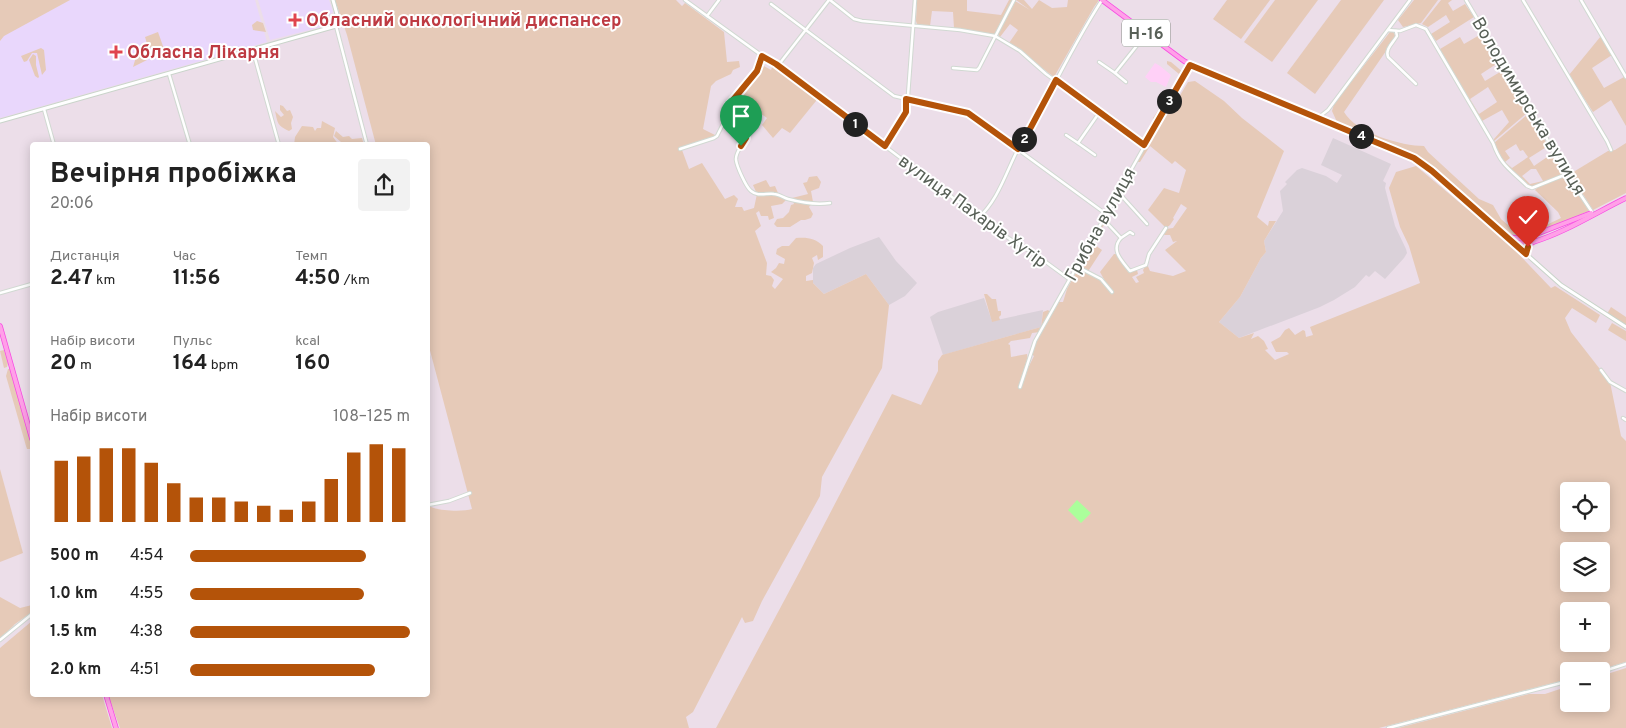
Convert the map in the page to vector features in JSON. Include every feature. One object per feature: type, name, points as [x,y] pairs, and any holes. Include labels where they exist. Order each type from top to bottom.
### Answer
[{"type":"main road","name":"Н-16","points":[[1102,0],[1190,65],[1318,117],[1419,161],[1508,237],[1520,244],[1532,242]]},
{"type":"main road","points":[[1526,254],[1526,248],[1532,242],[1573,225],[1626,198]]},
{"type":"main road","points":[[1508,237],[1524,239],[1600,210]]},
{"type":"main road","points":[[1508,237],[1526,254]]},
{"type":"main road","points":[[0,326],[30,432]]},
{"type":"main road","points":[[107,697],[116,728]]},
{"type":"street","points":[[333,0],[367,142]]},
{"type":"street","name":"вулиця Пахарів Хутір","points":[[685,0],[762,56],[776,64],[978,218],[1069,279]]},
{"type":"street","points":[[707,16],[719,0]]},
{"type":"street","points":[[776,64],[780,63],[829,0],[854,19],[862,21],[960,30],[995,36],[1020,51],[1033,63],[1144,145]]},
{"type":"street","points":[[885,146],[906,112],[915,0]]},
{"type":"street","points":[[953,68],[977,70],[1014,0]]},
{"type":"street","points":[[978,218],[985,212],[993,200],[1018,149],[1102,0]]},
{"type":"street","points":[[1318,117],[1328,110],[1410,0]]},
{"type":"street","name":"Володимирська вулиця","points":[[1466,0],[1567,174],[1592,212]]},
{"type":"street","points":[[1523,0],[1611,150]]},
{"type":"street","points":[[1582,0],[1626,77]]},
{"type":"street","points":[[771,4],[890,93],[906,99],[968,113],[1105,215],[1106,222],[1120,238]]},
{"type":"street","points":[[0,121],[253,51],[364,17]]},
{"type":"street","points":[[1388,30],[1396,31],[1416,25],[1426,29],[1493,143],[1502,164],[1527,186],[1532,188],[1567,174]]},
{"type":"street","points":[[1396,31],[1397,36],[1388,48],[1388,57],[1416,84]]},
{"type":"street","points":[[1116,73],[1147,33]]},
{"type":"street","points":[[253,51],[278,142]]},
{"type":"street","points":[[680,149],[717,136],[726,118],[728,106],[757,71],[762,56]]},
{"type":"street","points":[[1099,62],[1126,82]]},
{"type":"street","name":"Грибна вулиця","points":[[1020,387],[1035,341],[1190,65]]},
{"type":"street","points":[[169,74],[189,142]]},
{"type":"street","points":[[44,109],[53,142]]},
{"type":"street","points":[[1078,143],[1099,113]]},
{"type":"street","points":[[726,118],[745,135],[746,138],[737,153],[736,160],[747,186],[752,192],[757,194],[775,194],[787,199],[814,205],[830,203]]},
{"type":"street","points":[[1066,135],[1095,155]]},
{"type":"street","points":[[1118,192],[1147,224]]},
{"type":"street","points":[[1101,222],[1106,222]]},
{"type":"street","points":[[1133,234],[1130,232],[1120,238],[1116,245],[1116,250],[1130,272],[1146,266],[1148,254],[1166,228]]},
{"type":"street","points":[[1526,254],[1561,285],[1626,327]]},
{"type":"street","points":[[1076,266],[1101,279],[1112,292]]},
{"type":"street","points":[[0,294],[30,285]]},
{"type":"street","points":[[1601,370],[1610,382],[1626,391]]},
{"type":"street","points":[[430,505],[450,501],[470,493]]},
{"type":"street","points":[[0,640],[30,616]]},
{"type":"street","points":[[1610,669],[1626,664]]},
{"type":"street","points":[[1388,728],[1560,684]]},
{"type":"shaded area","points":[[0,0],[70,0],[4,36],[0,41]]},
{"type":"shaded area","name":"Обласна Лікарня","points":[[70,0],[255,0],[267,42],[0,118],[0,41],[3,36]]},
{"type":"shaded area","name":"Обласний онкологічний диспансер","points":[[258,0],[329,0],[333,12],[321,27],[270,40]]},
{"type":"shaded area","points":[[335,0],[676,0],[682,6],[685,3],[724,32],[727,62],[739,61],[740,67],[711,86],[703,129],[715,135],[714,138],[681,149],[689,169],[702,163],[725,199],[734,195],[738,199],[735,207],[742,207],[744,211],[754,208],[757,194],[753,185],[766,180],[770,187],[775,186],[778,193],[788,198],[782,204],[771,206],[774,218],[769,220],[768,216],[761,216],[759,211],[756,213],[761,226],[755,231],[767,263],[766,275],[771,276],[774,280],[772,286],[775,289],[783,279],[771,272],[779,263],[784,264],[785,259],[776,254],[777,249],[782,246],[789,246],[796,238],[807,238],[817,241],[823,246],[823,257],[818,260],[817,255],[812,258],[814,263],[812,273],[806,276],[806,281],[813,280],[813,283],[824,294],[866,274],[889,305],[882,368],[822,477],[820,496],[762,601],[753,621],[745,623],[742,617],[693,712],[686,717],[689,728],[120,728],[109,697],[430,697],[430,506],[450,510],[472,509],[430,351],[430,142],[375,142],[347,35]]},
{"type":"shaded area","points":[[917,0],[967,0],[967,11],[1001,15],[1009,0],[1013,0],[995,34],[991,35],[954,28],[953,12],[932,11],[930,26],[917,24]]},
{"type":"shaded area","points":[[1016,0],[1024,0],[1032,9],[1039,0],[1052,8],[1067,7],[1068,0],[1099,0],[1054,77],[1009,43],[1018,30],[1010,24],[1000,37],[998,34],[1015,1],[1030,10]]},
{"type":"shaded area","points":[[1227,0],[1270,0],[1241,39],[1213,19]]},
{"type":"shaded area","points":[[1275,0],[1318,0],[1272,62],[1244,42]]},
{"type":"shaded area","points":[[1341,0],[1384,0],[1315,94],[1287,73]]},
{"type":"shaded area","points":[[1414,0],[1438,0],[1421,23],[1403,27],[1398,20]]},
{"type":"shaded area","points":[[1441,0],[1452,0],[1448,3],[1453,11],[1465,4],[1474,17],[1436,41],[1431,34],[1450,22],[1446,15],[1428,27],[1422,24]]},
{"type":"shaded area","points":[[257,21],[263,23],[266,32],[253,30],[252,25]]},
{"type":"shaded area","points":[[158,32],[163,50],[148,47],[145,37]]},
{"type":"shaded area","points":[[1390,32],[1393,32],[1395,38],[1344,112],[1350,119],[1358,126],[1380,137],[1404,144],[1424,146],[1428,152],[1479,199],[1493,205],[1501,219],[1517,233],[1542,227],[1561,218],[1558,212],[1535,190],[1539,186],[1565,176],[1568,177],[1589,211],[1526,237],[1516,238],[1508,235],[1422,161],[1337,122],[1332,111],[1334,104]]},
{"type":"shaded area","points":[[1483,33],[1501,61],[1481,74],[1485,81],[1505,69],[1529,109],[1528,112],[1494,141],[1509,122],[1502,110],[1482,121],[1440,51],[1440,49],[1460,37],[1464,44]],"holes":[[[1488,87],[1497,102],[1479,114],[1470,99]]]},
{"type":"shaded area","points":[[1601,36],[1612,55],[1592,68],[1604,88],[1624,77],[1626,79],[1626,126],[1611,100],[1593,112],[1569,75]]},
{"type":"shaded area","points":[[41,48],[44,50],[46,70],[42,75],[37,53],[32,53],[27,61],[24,62],[21,56]]},
{"type":"shaded area","points":[[33,54],[36,56],[38,78],[35,76],[29,60]]},
{"type":"shaded area","points":[[140,54],[146,57],[147,60],[133,67],[136,57]]},
{"type":"shaded area","points":[[1167,61],[1184,73],[1179,74],[1167,64]]},
{"type":"shaded area","points":[[1155,63],[1171,75],[1166,87],[1156,82],[1151,82],[1145,77]]},
{"type":"shaded area","points":[[762,65],[771,70],[773,65],[775,65],[816,98],[816,101],[790,133],[782,128],[773,138],[762,125],[767,118],[745,103],[742,98]]},
{"type":"shaded area","points":[[1195,81],[1224,101],[1242,118],[1284,151],[1257,217],[1268,226],[1269,221],[1276,221],[1264,241],[1266,252],[1240,297],[1219,322],[1239,338],[1254,333],[1251,339],[1258,336],[1264,341],[1268,349],[1265,350],[1275,360],[1289,354],[1287,352],[1276,352],[1271,342],[1280,337],[1285,330],[1289,328],[1295,335],[1303,330],[1306,337],[1313,335],[1310,327],[1420,283],[1409,246],[1400,227],[1389,188],[1396,172],[1416,166],[1509,244],[1551,288],[1555,286],[1600,315],[1596,323],[1572,308],[1565,318],[1571,332],[1610,382],[1621,436],[1626,441],[1626,662],[1610,667],[1610,662],[1560,662],[1560,681],[1379,728],[716,728],[892,394],[921,405],[938,371],[938,361],[942,355],[1041,327],[1043,312],[1048,310],[1051,313],[1057,302],[1063,302],[1067,289],[1103,222],[1106,222],[1092,243],[1102,250],[1087,273],[1106,283],[1100,272],[1114,254],[1118,254],[1130,271],[1137,270],[1138,274],[1132,277],[1136,283],[1139,282],[1136,277],[1144,273],[1143,270],[1147,264],[1150,271],[1173,276],[1186,271],[1165,250],[1177,241],[1173,242],[1170,235],[1164,235],[1166,229],[1173,228],[1187,208],[1181,204],[1174,219],[1166,228],[1148,210],[1164,188],[1179,193],[1186,170],[1175,161],[1172,164],[1150,146],[1140,162],[1137,162],[1157,126],[1153,118],[1159,109],[1163,107],[1170,112],[1188,82]],"holes":[[[1040,332],[1030,353],[1034,356],[1029,366],[1027,354],[1011,357],[1010,345],[1008,344],[1011,341],[1030,338],[1032,333]]]},
{"type":"shaded area","points":[[280,105],[287,111],[290,110],[293,117],[292,129],[289,131],[280,125],[278,121],[275,111],[281,117],[284,115],[280,110]]},
{"type":"shaded area","points":[[1527,115],[1531,115],[1548,146],[1529,158],[1534,166],[1553,153],[1565,173],[1530,186],[1503,163],[1498,156],[1494,143]],"holes":[[[1516,144],[1520,151],[1523,150],[1528,157],[1512,168],[1505,162],[1510,158],[1505,151]],[[1531,169],[1536,169],[1543,181],[1530,184],[1522,176]]]},
{"type":"shaded area","points":[[322,121],[335,128],[333,137],[337,142],[294,142],[295,137],[302,126],[313,127],[315,131],[317,128],[321,128]]},
{"type":"shaded area","points":[[336,131],[343,137],[349,136],[352,139],[362,138],[363,142],[341,142],[334,136]]},
{"type":"shaded area","points":[[1333,138],[1391,164],[1383,181],[1386,183],[1385,188],[1395,226],[1407,253],[1385,279],[1375,271],[1369,277],[1366,275],[1355,287],[1320,307],[1239,338],[1219,322],[1240,297],[1266,252],[1264,241],[1283,211],[1280,191],[1287,184],[1285,182],[1297,170],[1302,168],[1326,176],[1337,183],[1342,175],[1321,165]]},
{"type":"shaded area","points":[[1626,143],[1626,193],[1593,210],[1570,174],[1608,151],[1615,150]]},
{"type":"shaded area","points":[[817,176],[821,182],[819,188],[811,191],[813,202],[809,207],[813,214],[811,218],[801,220],[790,227],[777,227],[774,224],[777,219],[783,218],[789,212],[791,205],[794,204],[792,198],[808,194],[803,183],[807,182],[809,177]]},
{"type":"shaded area","points":[[879,237],[896,261],[917,283],[905,296],[889,305],[866,274],[824,294],[813,283],[813,268],[816,264]]},
{"type":"shaded area","points":[[984,294],[987,294],[992,299],[996,299],[998,311],[1001,311],[1000,320],[992,322]]},
{"type":"shaded area","points":[[984,298],[992,321],[1043,310],[1041,327],[943,355],[930,317],[938,312]]},
{"type":"shaded area","points":[[1611,307],[1626,317],[1626,326],[1607,314]]},
{"type":"shaded area","points":[[1612,323],[1626,331],[1626,341],[1608,330]]},
{"type":"shaded area","points":[[4,350],[8,363],[7,367],[4,368],[0,351]]},
{"type":"shaded area","points":[[8,369],[10,369],[30,440],[30,449],[27,449],[26,446],[6,376]]},
{"type":"shaded area","points":[[0,469],[23,553],[0,562]]},
{"type":"shaded area","points":[[1077,500],[1091,513],[1081,523],[1068,510]]},
{"type":"shaded area","points":[[0,597],[20,608],[30,606],[30,613],[15,624],[0,639]]},
{"type":"shaded area","points":[[30,623],[30,697],[103,697],[112,728],[0,728],[0,648]]},
{"type":"shaded area","points":[[1626,668],[1626,728],[1398,728],[1529,694],[1545,694],[1560,689],[1560,712],[1610,712],[1610,673]]},
{"type":"place","name":"Обласний онкологічний диспансер","points":[[295,20]]},
{"type":"place","name":"Обласна Лікарня","points":[[116,52]]},
{"type":"route","points":[[741,146],[746,138],[743,132],[726,118],[728,106],[757,71],[762,56],[776,64],[885,146],[906,112],[906,99],[968,113],[1018,149],[1056,80],[1144,145],[1190,65],[1414,158],[1432,171],[1526,254],[1528,247]]}]
